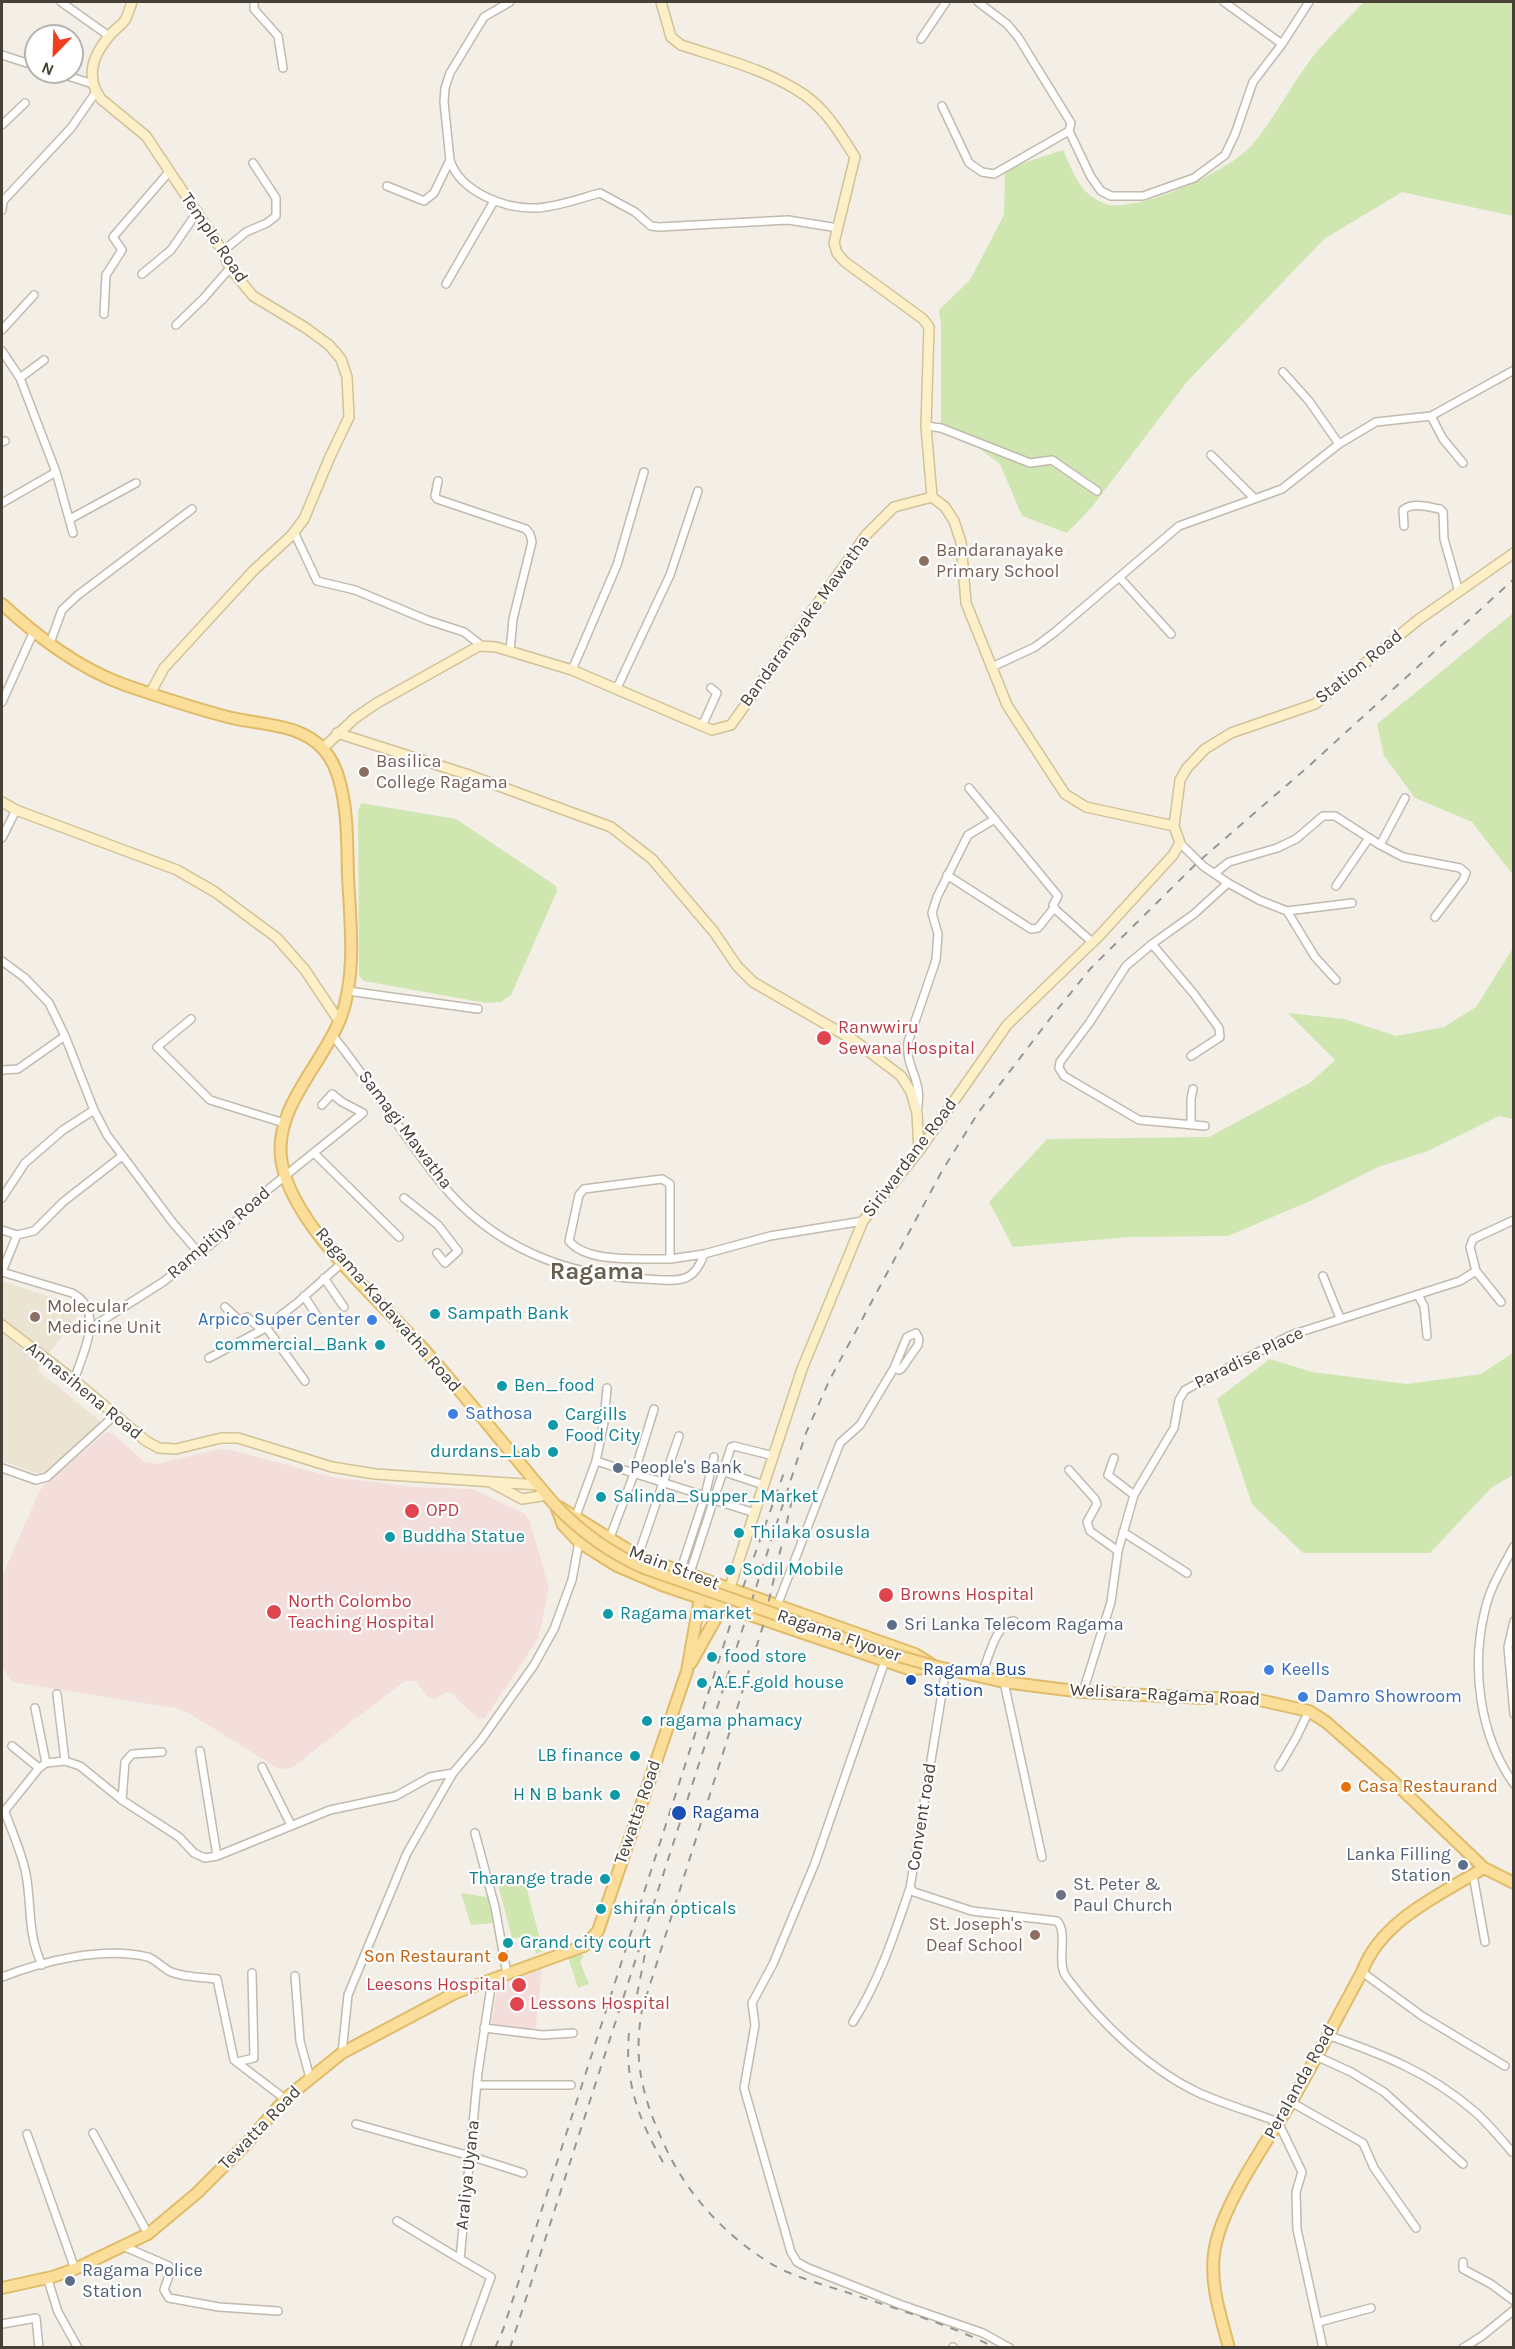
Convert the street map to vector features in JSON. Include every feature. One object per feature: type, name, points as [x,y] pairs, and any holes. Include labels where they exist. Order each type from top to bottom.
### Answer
[{"type":"main road","name":"Ragama-Kadawatha Road","points":[[2,604],[61,652],[90,669],[127,685],[234,718],[290,729],[314,740],[323,748],[338,775],[346,820],[350,927],[348,991],[333,1036],[284,1123],[280,1149],[286,1178],[310,1220],[342,1263],[426,1352],[556,1506]]},
{"type":"main road","name":"Main Street","points":[[556,1506],[576,1516],[609,1540],[638,1556],[706,1582],[915,1654],[934,1666]]},
{"type":"main road","points":[[556,1506],[563,1525],[579,1542],[617,1566],[700,1598],[909,1669],[934,1666]]},
{"type":"main road","name":"Ragama Flyover","points":[[556,1506],[594,1540],[644,1568],[867,1646],[934,1666]]},
{"type":"main road","name":"Tewatta Road","points":[[2,2288],[75,2269],[125,2247],[147,2234],[197,2193],[247,2143],[285,2099],[342,2053],[455,1993],[584,1946],[598,1931],[687,1671],[700,1598],[706,1582]]},
{"type":"main road","name":"Tewatta Road","points":[[687,1671],[724,1606],[729,1590]]},
{"type":"main road","name":"Welisara-Ragama Road","points":[[934,1666],[1004,1682],[1083,1692],[1250,1698],[1309,1711],[1326,1722],[1391,1779],[1484,1868],[1512,1879]]},
{"type":"main road","name":"Peralanda Road","points":[[1229,2348],[1214,2286],[1215,2244],[1239,2191],[1291,2102],[1362,1972],[1367,1958],[1395,1926],[1409,1914],[1484,1868]]},
{"type":"street","points":[[61,2],[109,36]]},
{"type":"street","points":[[2,210],[3,201],[71,128],[95,88],[92,68],[96,55],[109,36],[125,21],[132,2]]},
{"type":"street","points":[[254,2],[255,9],[278,36],[283,68]]},
{"type":"street","points":[[510,2],[484,17],[450,73],[445,88],[444,102],[450,160],[453,169],[470,187],[494,201],[516,207],[538,209],[600,193],[636,212],[651,226],[788,220],[838,228]]},
{"type":"street","points":[[661,2],[671,37],[681,45],[764,73],[807,96],[831,120],[855,157],[834,243],[837,253],[844,262],[922,319],[929,327],[926,426],[932,497],[945,507],[954,521],[961,542],[966,603],[1007,705],[1065,794],[1086,807],[1174,826],[1180,843],[1198,862],[1228,883],[1259,900],[1287,911],[1352,903]]},
{"type":"street","points":[[921,39],[946,2]]},
{"type":"street","points":[[978,2],[1007,24],[1018,37],[1071,123],[1069,131],[1091,177],[1101,191],[1111,196],[1143,196],[1194,178],[1225,155],[1235,134],[1253,82],[1282,44],[1309,2]]},
{"type":"street","points":[[1224,2],[1282,44]]},
{"type":"street","points":[[2,55],[24,62]]},
{"type":"street","points":[[84,84],[95,88]]},
{"type":"street","name":"Temple Road","points":[[95,88],[101,99],[146,136],[223,251],[230,268],[253,296],[306,328],[329,345],[341,359],[346,377],[349,417],[328,459],[304,519],[164,668],[151,692]]},
{"type":"street","points":[[2,125],[25,103]]},
{"type":"street","points":[[942,105],[969,163],[981,172],[994,174],[1069,131]]},
{"type":"street","points":[[387,186],[424,201],[434,193],[450,160]]},
{"type":"street","points":[[223,251],[246,232],[267,223],[276,216],[276,198],[253,163]]},
{"type":"street","points":[[104,314],[106,275],[121,255],[122,250],[113,237],[169,172]]},
{"type":"street","points":[[447,284],[494,201]]},
{"type":"street","points":[[142,274],[171,250],[198,212]]},
{"type":"street","points":[[176,325],[230,268]]},
{"type":"street","points":[[2,330],[34,295]]},
{"type":"street","points":[[2,351],[20,378],[56,472],[73,533]]},
{"type":"street","points":[[20,378],[44,360]]},
{"type":"street","points":[[992,667],[1035,646],[1120,578],[1179,526],[1282,489],[1339,444],[1376,422],[1431,416],[1514,370]]},
{"type":"street","points":[[1283,372],[1309,401],[1339,444]]},
{"type":"street","points":[[1431,416],[1443,439],[1463,463]]},
{"type":"street","points":[[926,426],[941,428],[1030,463],[1052,460],[1097,491]]},
{"type":"street","points":[[1211,455],[1254,498]]},
{"type":"street","points":[[2,503],[56,472]]},
{"type":"street","points":[[572,670],[617,565],[644,472]]},
{"type":"street","points":[[438,481],[435,496],[437,499],[526,529],[530,534],[532,542],[513,619],[510,651]]},
{"type":"street","points":[[70,519],[136,483]]},
{"type":"street","points":[[616,688],[670,575],[698,491]]},
{"type":"street","name":"Bandaranayake Mawatha","points":[[482,646],[496,646],[572,670],[712,730],[731,725],[866,535],[894,507],[932,497]]},
{"type":"street","points":[[1404,526],[1403,510],[1406,507],[1415,505],[1440,509],[1443,512],[1444,539],[1459,592]]},
{"type":"street","points":[[50,643],[62,610],[78,595],[192,509]]},
{"type":"street","points":[[294,532],[317,581],[355,590],[427,620],[464,632],[482,646],[377,703],[355,718],[323,748]]},
{"type":"street","name":"Station Road","points":[[1174,826],[1180,780],[1187,768],[1205,749],[1231,733],[1315,704],[1409,627],[1514,553]]},
{"type":"street","points":[[1120,578],[1171,634]]},
{"type":"street","points":[[2,702],[34,631]]},
{"type":"street","points":[[702,726],[717,693],[711,688]]},
{"type":"street","points":[[337,733],[469,776],[611,827],[652,859],[714,932],[737,966],[753,982],[855,1041],[901,1076],[911,1092],[917,1113]]},
{"type":"street","points":[[947,875],[1031,928],[1038,928],[1054,908],[1058,896],[969,788]]},
{"type":"street","points":[[1380,845],[1404,798]]},
{"type":"street","points":[[2,802],[16,810],[177,870],[215,892],[277,938],[305,970],[339,1021]]},
{"type":"street","points":[[2,838],[16,810]]},
{"type":"street","points":[[1215,873],[1229,862],[1277,848],[1296,839],[1323,816],[1335,816],[1403,857],[1460,868],[1466,873],[1435,917]]},
{"type":"street","points":[[919,1151],[917,1113],[920,1088],[907,1053],[908,1042],[936,960],[938,934],[933,914],[937,897],[968,835],[995,819]]},
{"type":"street","points":[[1336,886],[1369,838]]},
{"type":"street","name":"Siriwardane Road","points":[[729,1590],[812,1343],[863,1221],[919,1151],[1007,1025],[1092,942],[1173,855],[1180,843]]},
{"type":"street","points":[[1205,1126],[1138,1120],[1064,1076],[1059,1068],[1060,1062],[1090,1022],[1126,966],[1194,914],[1228,883]]},
{"type":"street","points":[[1054,908],[1092,942]]},
{"type":"street","points":[[1287,911],[1315,957],[1336,980]]},
{"type":"street","points":[[1152,944],[1219,1028],[1220,1037],[1191,1056]]},
{"type":"street","points":[[2,961],[25,978],[49,1003],[94,1110],[107,1135],[173,1223],[199,1253]]},
{"type":"street","points":[[348,991],[478,1009]]},
{"type":"street","points":[[191,1019],[157,1047],[210,1100],[284,1123]]},
{"type":"street","points":[[2,1071],[18,1069],[64,1036]]},
{"type":"street","name":"Samagi Mawatha","points":[[333,1036],[363,1073],[442,1184],[474,1216],[509,1242],[527,1252],[570,1269],[610,1278],[674,1280],[688,1278],[699,1269],[704,1254]]},
{"type":"street","points":[[1191,1125],[1193,1089]]},
{"type":"street","name":"Rampitiya Road","points":[[92,1327],[163,1282],[199,1253],[270,1188],[286,1178],[363,1113],[332,1094],[322,1105]]},
{"type":"street","points":[[2,1198],[25,1163],[63,1130],[94,1110]]},
{"type":"street","points":[[315,1154],[399,1238]]},
{"type":"street","points":[[2,1230],[17,1235],[34,1231],[63,1202],[122,1156]]},
{"type":"street","points":[[670,1259],[670,1184],[667,1181],[662,1179],[585,1189],[579,1195],[569,1241],[576,1250],[609,1257],[670,1259],[704,1254],[770,1236],[863,1221]]},
{"type":"street","points":[[404,1198],[438,1225],[458,1251],[445,1263],[437,1254]]},
{"type":"street","points":[[1501,1302],[1476,1271],[1470,1247],[1473,1239],[1514,1220]]},
{"type":"street","points":[[17,1235],[2,1272],[80,1297],[85,1304],[92,1327],[74,1380]]},
{"type":"street","points":[[208,1358],[264,1328],[342,1263]]},
{"type":"street","name":"Paradise Place","points":[[1083,1692],[1111,1602],[1118,1551],[1134,1495],[1174,1428],[1179,1400],[1185,1390],[1291,1335],[1460,1281],[1476,1271]]},
{"type":"street","points":[[1323,1276],[1340,1318]]},
{"type":"street","points":[[324,1278],[344,1307]]},
{"type":"street","points":[[1418,1295],[1424,1306],[1427,1336]]},
{"type":"street","points":[[304,1296],[321,1322]]},
{"type":"street","points":[[225,1307],[240,1321],[247,1317],[264,1328],[305,1381]]},
{"type":"street","name":"Annasihena Road","points":[[2,1325],[74,1380],[146,1441],[159,1448],[176,1449],[221,1438],[238,1438],[333,1467],[375,1474],[539,1485]]},
{"type":"street","points":[[777,1606],[840,1443],[861,1425],[894,1368],[907,1337],[916,1333],[919,1338],[918,1345],[902,1368],[899,1370],[894,1368]]},
{"type":"street","points":[[576,1516],[596,1461],[604,1422],[607,1388]]},
{"type":"street","points":[[609,1540],[634,1474],[654,1409]]},
{"type":"street","points":[[2,1468],[36,1480],[47,1477],[115,1415]]},
{"type":"street","points":[[638,1556],[679,1436]]},
{"type":"street","points":[[684,1574],[714,1500],[731,1447],[774,1456]]},
{"type":"street","points":[[684,1574],[714,1457]]},
{"type":"street","points":[[1114,1458],[1108,1475],[1134,1495]]},
{"type":"street","points":[[596,1461],[705,1496]]},
{"type":"street","points":[[1069,1470],[1097,1504],[1087,1522],[1090,1531],[1118,1551]]},
{"type":"street","points":[[724,1472],[764,1485]]},
{"type":"street","name":"Annasihena Road","points":[[488,1481],[522,1499],[547,1496]]},
{"type":"street","points":[[714,1500],[754,1513]]},
{"type":"street","points":[[1123,1532],[1187,1573]]},
{"type":"street","points":[[342,2053],[348,1995],[406,1853],[453,1773],[481,1740],[534,1665],[554,1629],[572,1580],[579,1542]]},
{"type":"street","points":[[1514,1546],[1496,1579],[1485,1609],[1477,1658],[1480,1695],[1491,1738],[1514,1784]]},
{"type":"street","points":[[981,1677],[1001,1627],[1014,1621]]},
{"type":"street","points":[[1514,1621],[1508,1647],[1514,1714]]},
{"type":"street","points":[[885,1661],[815,1863],[773,1964],[752,2003],[755,2025],[744,2088],[768,2178],[791,2252],[797,2262],[848,2285],[983,2333],[1010,2348]]},
{"type":"street","name":"Convent road","points":[[946,1669],[910,1888],[914,1892],[972,1911],[1057,1922],[1063,1930],[1061,1948],[1064,1975],[1115,2033],[1153,2064],[1196,2091],[1278,2122]]},
{"type":"street","points":[[1004,1682],[1042,1857]]},
{"type":"street","points":[[57,1694],[65,1761]]},
{"type":"street","points":[[35,1708],[46,1763]]},
{"type":"street","points":[[1279,1767],[1309,1711]]},
{"type":"street","points":[[12,1746],[39,1768]]},
{"type":"street","points":[[200,1751],[217,1856]]},
{"type":"street","points":[[122,1800],[125,1762],[132,1754],[162,1752]]},
{"type":"street","points":[[42,1965],[34,1948],[30,1931],[26,1873],[3,1813],[39,1768],[46,1763],[65,1761],[80,1766],[122,1800],[179,1837],[194,1853],[205,1858],[217,1856],[330,1810],[396,1796],[430,1777],[453,1773]]},
{"type":"street","points":[[262,1767],[291,1825]]},
{"type":"street","points":[[475,1833],[495,1907],[507,1974]]},
{"type":"street","points":[[1473,1875],[1485,1942]]},
{"type":"street","points":[[853,2022],[872,1992],[887,1957],[910,1888]]},
{"type":"street","points":[[2,1977],[80,1956],[125,1954],[150,1958],[182,1976],[217,1979],[234,2060],[285,2099]]},
{"type":"street","points":[[1362,1972],[1422,2016],[1504,2066]]},
{"type":"street","points":[[237,2062],[254,2058],[252,1973]]},
{"type":"street","points":[[296,1977],[300,2041],[310,2079]]},
{"type":"street","name":"Araliya Uyana","points":[[460,2259],[477,2085],[492,1980]]},
{"type":"street","points":[[484,2028],[543,2035],[573,2033]]},
{"type":"street","points":[[1327,2035],[1385,2055],[1431,2079],[1474,2111],[1512,2152]]},
{"type":"street","points":[[1316,2056],[1351,2072],[1383,2092],[1463,2164]]},
{"type":"street","points":[[477,2085],[571,2085]]},
{"type":"street","points":[[1291,2102],[1363,2143],[1374,2168],[1416,2228]]},
{"type":"street","points":[[1278,2122],[1302,2172],[1296,2192],[1297,2229],[1323,2348]]},
{"type":"street","points":[[356,2124],[523,2173]]},
{"type":"street","points":[[93,2133],[147,2234]]},
{"type":"street","points":[[27,2134],[75,2269]]},
{"type":"street","points":[[397,2221],[491,2277],[465,2348]]},
{"type":"street","points":[[125,2247],[169,2266],[171,2270],[164,2290],[170,2298],[219,2307],[278,2311]]},
{"type":"street","points":[[1463,2262],[1463,2269],[1491,2284],[1514,2301]]},
{"type":"street","points":[[47,2277],[58,2312],[78,2348]]},
{"type":"street","points":[[1319,2322],[1371,2308]]},
{"type":"street","points":[[1463,2348],[1514,2310]]},
{"type":"street","points":[[2,2324],[36,2318],[39,2348]]},
{"type":"shaded area","points":[[2,1281],[72,1304],[77,1309],[77,1316],[39,1367],[39,1371],[100,1421],[99,1427],[47,1472],[39,1474],[2,1461]]},
{"type":"shaded area","name":"North Colombo Teaching Hospital","points":[[107,1432],[112,1433],[145,1462],[156,1464],[219,1449],[231,1450],[333,1477],[415,1487],[472,1489],[524,1513],[529,1519],[549,1588],[538,1639],[485,1718],[478,1719],[451,1693],[446,1692],[435,1699],[428,1697],[415,1681],[405,1681],[290,1769],[277,1768],[187,1712],[175,1708],[12,1682],[2,1667],[2,1577],[39,1492],[45,1484]]},
{"type":"shaded area","name":"Lessons Hospital","points":[[540,1965],[542,1971],[535,2033],[491,2027],[498,1981]]},
{"type":"green space","points":[[1364,2],[1513,2],[1513,216],[1402,192],[1324,239],[1186,383],[1092,507],[1067,533],[1022,516],[1000,464],[953,429],[941,425],[939,310],[970,280],[1004,215],[1005,169],[1063,150],[1082,187],[1095,199],[1117,205],[1158,197],[1204,178],[1241,155],[1252,145],[1268,125],[1311,59]]},
{"type":"green space","points":[[1513,613],[1513,875],[1472,822],[1415,798],[1384,756],[1377,724]]},
{"type":"green space","points":[[361,803],[456,819],[556,886],[557,891],[511,995],[501,1002],[486,1003],[364,981],[359,976],[358,811]]},
{"type":"green space","points":[[1513,948],[1513,1119],[1499,1116],[1428,1151],[1378,1167],[1310,1201],[1228,1236],[1129,1237],[1013,1247],[989,1202],[1047,1139],[1209,1137],[1311,1082],[1335,1060],[1288,1013],[1344,1019],[1396,1036],[1444,1027],[1476,1007]]},
{"type":"green space","points":[[1513,1353],[1513,1475],[1491,1488],[1430,1553],[1303,1553],[1252,1504],[1217,1399],[1270,1359],[1312,1372],[1407,1384],[1481,1374]]},
{"type":"green space","points":[[524,1878],[543,1951],[536,1954],[533,1937],[512,1938],[498,1884]]},
{"type":"green space","points":[[461,1893],[493,1898],[504,1965],[500,1966],[493,1923],[471,1925]]},
{"type":"green space","points":[[581,1954],[584,1956],[580,1962],[589,1984],[578,1988],[568,1957]]},
{"type":"railway","points":[[510,2348],[806,1433],[829,1381],[942,1171],[978,1113],[1091,968],[1198,862],[1310,765],[1514,579]]},
{"type":"railway","points":[[495,2348],[503,2330],[735,1610],[786,1467]]},
{"type":"railway","points":[[792,1500],[763,1626],[642,2010],[639,2028],[641,2078],[663,2142],[682,2178],[721,2225],[753,2252],[779,2268],[798,2276],[922,2317],[996,2348]]},
{"type":"railway","points":[[634,2010],[645,1954]]},
{"type":"railway","points":[[629,2033],[629,2070],[636,2104],[649,2136],[667,2169]]},
{"type":"place","name":"Bandaranayake Primary School","points":[[924,561]]},
{"type":"place","name":"Basilica College Ragama","points":[[364,772]]},
{"type":"place","name":"Ranwwiru Sewana Hospital","points":[[824,1038]]},
{"type":"place","name":"Sampath Bank","points":[[435,1314]]},
{"type":"place","name":"Molecular Medicine Unit","points":[[35,1317]]},
{"type":"place","name":"Arpico Super Center","points":[[372,1320]]},
{"type":"place","name":"commercial_Bank","points":[[380,1345]]},
{"type":"place","name":"Ben_food","points":[[502,1386]]},
{"type":"place","name":"Sathosa","points":[[453,1414]]},
{"type":"place","name":"Cargills Food City","points":[[553,1425]]},
{"type":"place","name":"durdans_Lab","points":[[553,1452]]},
{"type":"place","name":"People's Bank","points":[[618,1468]]},
{"type":"place","name":"Salinda_Supper_Market","points":[[601,1497]]},
{"type":"place","name":"OPD","points":[[412,1511]]},
{"type":"place","name":"Thilaka osusla","points":[[739,1533]]},
{"type":"place","name":"Buddha Statue","points":[[390,1537]]},
{"type":"place","name":"Sodil Mobile","points":[[730,1570]]},
{"type":"place","name":"Browns Hospital","points":[[886,1595]]},
{"type":"place","name":"North Colombo Teaching Hospital","points":[[274,1612]]},
{"type":"place","name":"Ragama market","points":[[608,1614]]},
{"type":"place","name":"Sri Lanka Telecom Ragama","points":[[892,1625]]},
{"type":"place","name":"food store","points":[[712,1657]]},
{"type":"place","name":"Keells","points":[[1269,1670]]},
{"type":"place","name":"Ragama Bus Station","points":[[911,1680]]},
{"type":"place","name":"A.E.F.gold house","points":[[702,1683]]},
{"type":"place","name":"Damro Showroom","points":[[1303,1697]]},
{"type":"place","name":"ragama phamacy","points":[[647,1721]]},
{"type":"place","name":"LB finance","points":[[635,1756]]},
{"type":"place","name":"Casa Restaurand","points":[[1346,1787]]},
{"type":"place","name":"H N B bank","points":[[615,1795]]},
{"type":"place","name":"Ragama","points":[[679,1813]]},
{"type":"place","name":"Lanka Filling Station","points":[[1463,1865]]},
{"type":"place","name":"Tharange trade","points":[[605,1879]]},
{"type":"place","name":"St. Peter & Paul Church","points":[[1061,1895]]},
{"type":"place","name":"shiran opticals","points":[[601,1909]]},
{"type":"place","name":"St. Joseph's Deaf School","points":[[1035,1935]]},
{"type":"place","name":"Grand city court","points":[[508,1943]]},
{"type":"place","name":"Son Restaurant","points":[[503,1957]]},
{"type":"place","name":"Leesons Hospital","points":[[519,1985]]},
{"type":"place","name":"Lessons Hospital","points":[[517,2004]]},
{"type":"place","name":"Ragama Police Station","points":[[70,2281]]},
{"type":"district","name":"Ragama","points":[[597,1272]]}]
